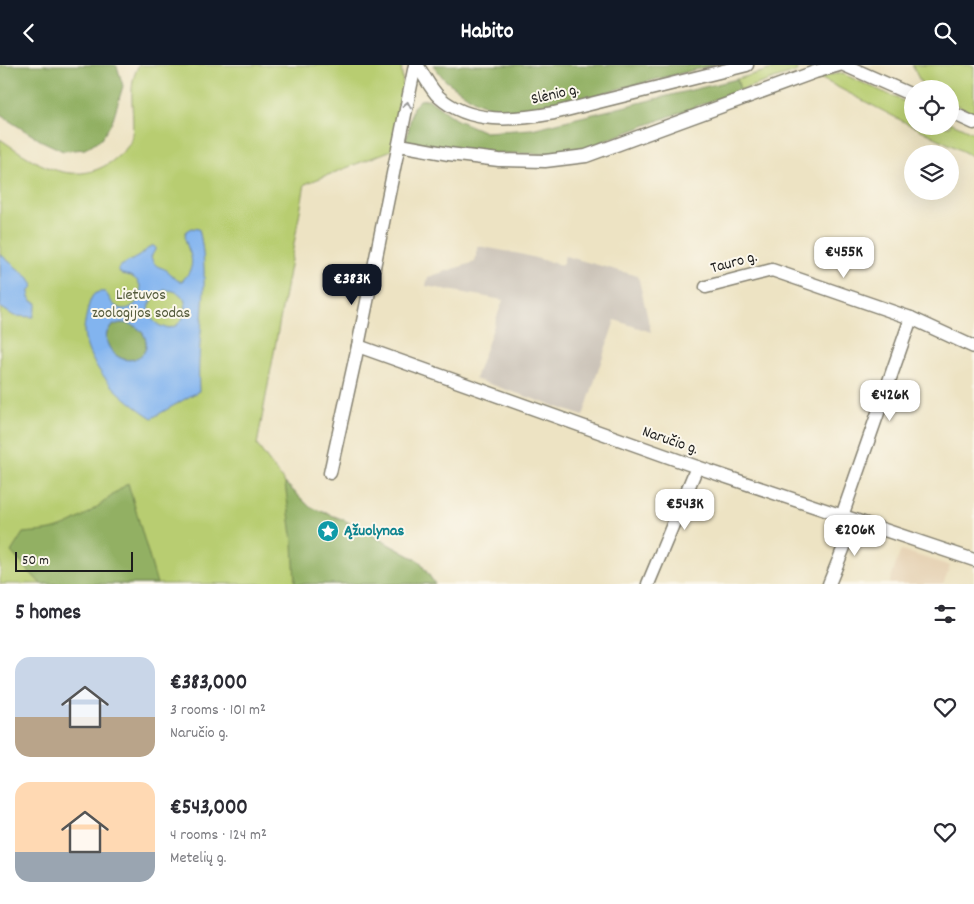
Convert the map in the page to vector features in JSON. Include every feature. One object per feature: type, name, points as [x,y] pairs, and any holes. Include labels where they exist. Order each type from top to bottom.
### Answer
[{"type":"street","name":"Slėnio g.","points":[[416,65],[439,96],[456,108],[478,116],[512,119],[554,113],[747,65]]},
{"type":"street","points":[[330,473],[416,65]]},
{"type":"street","points":[[400,145],[449,154],[499,160],[545,161],[586,156],[815,72],[839,65]]},
{"type":"street","points":[[844,65],[904,91]]},
{"type":"street","points":[[959,116],[974,123]]},
{"type":"street","name":"Tauro g.","points":[[706,287],[772,270],[912,318],[974,347]]},
{"type":"street","points":[[830,584],[912,318]]},
{"type":"street","name":"Naručio g.","points":[[358,346],[697,467],[974,560]]},
{"type":"street","points":[[648,584],[697,467]]},
{"type":"shaded area","points":[[478,246],[562,265],[565,256],[638,276],[651,332],[615,320],[583,416],[475,379],[503,300],[426,286],[428,277],[475,262]]},
{"type":"shaded area","points":[[901,550],[950,566],[943,584],[889,584]]},
{"type":"green space","points":[[0,65],[117,66],[123,86],[112,122],[102,138],[85,149],[63,151],[40,140],[0,115]]},
{"type":"green space","name":"Lietuvos zoologijos sodas","points":[[139,65],[401,65],[404,94],[392,150],[305,184],[257,445],[285,483],[310,507],[344,520],[419,561],[435,584],[0,584],[0,139],[40,164],[53,169],[67,173],[82,173],[96,170],[111,162],[130,143],[133,121],[133,83]]},
{"type":"green space","points":[[433,65],[715,65],[610,91],[564,105],[517,111],[498,110],[476,102],[445,80]]},
{"type":"green space","points":[[912,65],[974,66],[974,113],[959,106],[959,80],[920,80]]},
{"type":"green space","points":[[792,67],[798,69],[796,72],[740,90],[737,79],[776,68]]},
{"type":"green space","points":[[841,73],[904,101],[904,122],[818,77]]},
{"type":"green space","points":[[737,79],[740,90],[580,150],[546,154],[487,153],[406,141],[413,107],[420,100],[428,99],[455,119],[485,132],[532,129]]},
{"type":"green space","points":[[959,126],[974,133],[974,157],[959,149],[959,145],[950,145],[931,135],[959,135]]},
{"type":"green space","points":[[121,323],[135,326],[145,336],[146,349],[141,356],[128,360],[120,358],[109,347],[106,340],[107,333],[112,327]]},
{"type":"green space","points":[[128,483],[157,584],[41,584],[11,552],[23,533],[41,532],[62,527],[92,511]]},
{"type":"green space","name":"Ąžuolynas","points":[[285,483],[310,507],[344,520],[419,561],[435,584],[295,584],[293,543]]},
{"type":"water","points":[[191,228],[199,229],[203,249],[204,289],[199,391],[152,418],[130,402],[108,382],[99,370],[86,345],[85,321],[90,301],[96,293],[105,292],[115,306],[125,309],[137,302],[141,289],[138,282],[132,277],[121,274],[118,269],[151,246],[156,248],[151,257],[155,264],[179,281],[182,281],[188,273],[192,260],[186,243],[186,231]],"holes":[[[165,290],[177,292],[183,298],[186,306],[180,322],[174,327],[165,328],[156,323],[150,314],[150,304],[160,292]],[[121,323],[135,326],[145,336],[146,349],[141,356],[128,360],[120,358],[109,347],[106,339],[107,332],[112,326]]]},
{"type":"water","points":[[0,254],[29,278],[33,286],[29,297],[37,303],[33,317],[14,316],[0,307]]},
{"type":"place","name":"Ąžuolynas","points":[[328,531]]}]
